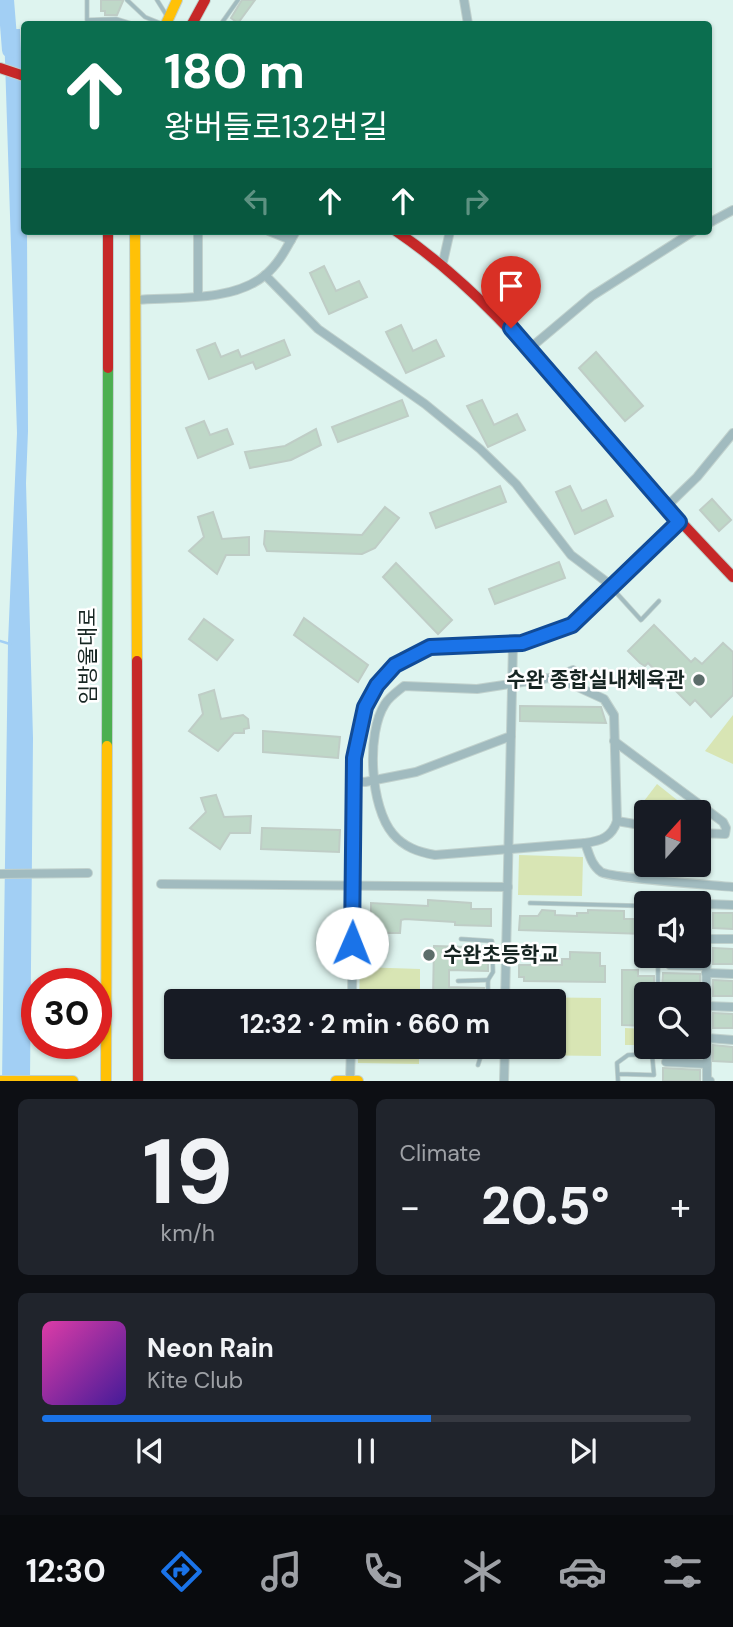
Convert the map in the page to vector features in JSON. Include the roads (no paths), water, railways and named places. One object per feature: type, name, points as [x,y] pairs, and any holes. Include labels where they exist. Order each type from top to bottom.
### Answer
[{"type":"main road","points":[[167,21],[177,0]]},
{"type":"main road","points":[[194,21],[205,0]]},
{"type":"main road","points":[[0,68],[21,75]]},
{"type":"main road","name":"임방울대로","points":[[106,1081],[108,235]]},
{"type":"main road","points":[[135,235],[138,1081]]},
{"type":"main road","points":[[402,235],[443,262],[494,308],[665,508],[733,577]]},
{"type":"main road","points":[[0,1081],[71,1081]]},
{"type":"main road","points":[[336,1081],[358,1081]]},
{"type":"street","points":[[464,0],[468,21]]},
{"type":"street","points":[[712,221],[733,210]]},
{"type":"street","points":[[198,235],[198,295]]},
{"type":"street","points":[[279,235],[291,240]]},
{"type":"street","points":[[136,300],[234,290],[265,275],[294,235]]},
{"type":"street","points":[[443,262],[449,235]]},
{"type":"street","points":[[529,349],[592,296],[688,235]]},
{"type":"street","points":[[265,275],[318,329],[425,404],[480,449],[516,484],[571,555],[612,586]]},
{"type":"street","points":[[665,508],[697,477],[733,433]]},
{"type":"street","points":[[352,989],[354,758],[365,707],[377,685],[407,657],[430,647],[513,644],[540,639],[572,625],[679,522]]},
{"type":"street","points":[[505,989],[513,644]]},
{"type":"street","points":[[556,677],[604,699],[614,715],[617,821],[614,831],[600,841],[435,855],[418,852],[391,832],[382,815],[374,781],[376,729],[385,704],[404,686],[427,685],[452,690],[556,677],[573,670]]},
{"type":"street","points":[[354,781],[374,781],[416,772],[511,736]]},
{"type":"street","points":[[614,741],[694,800]]},
{"type":"street","points":[[711,812],[723,821],[726,828],[725,834],[711,833]]},
{"type":"street","points":[[617,821],[634,824]]},
{"type":"street","points":[[585,843],[591,861],[600,872],[618,878],[665,879],[733,887]]},
{"type":"street","points":[[0,874],[88,873]]},
{"type":"street","points":[[161,884],[508,887]]},
{"type":"street","points":[[711,904],[733,905]]},
{"type":"street","points":[[711,936],[733,939]]},
{"type":"street","points":[[692,968],[733,974]]},
{"type":"street","points":[[705,982],[706,970]]},
{"type":"street","points":[[711,1003],[733,1007]]},
{"type":"street","points":[[711,1035],[733,1040]]},
{"type":"street","points":[[351,1059],[351,1081]]},
{"type":"street","points":[[504,1081],[505,1059]]},
{"type":"street","points":[[707,1059],[707,1081],[710,1081]]},
{"type":"street","points":[[666,1062],[707,1064]]},
{"type":"lane","points":[[87,0],[87,20],[122,21]]},
{"type":"lane","points":[[127,0],[145,17],[159,21]]},
{"type":"lane","points":[[157,0],[165,21]]},
{"type":"lane","points":[[223,21],[238,0]]},
{"type":"lane","points":[[612,586],[613,592],[641,620],[659,601]]},
{"type":"lane","points":[[530,903],[634,906]]},
{"type":"lane","points":[[461,939],[492,941],[494,972],[488,980],[488,989]]},
{"type":"lane","points":[[458,981],[488,980]]},
{"type":"lane","points":[[618,1081],[617,1063],[628,1055],[634,1055]]},
{"type":"lane","points":[[478,1065],[480,1059]]},
{"type":"lane","points":[[618,1074],[637,1077],[654,1075],[652,1059]]},
{"type":"water","points":[[4,29],[20,29],[21,235],[27,235],[26,483],[33,738],[31,968],[21,968],[21,1059],[30,1059],[30,1081],[2,1081],[8,643],[17,433]]},
{"type":"waterway","points":[[6,0],[10,50]]},
{"type":"waterway","points":[[0,641],[10,644]]},
{"type":"place","name":"수완 종합실내체육관","points":[[699,680]]},
{"type":"place","name":"수완초등학교","points":[[429,955]]}]
